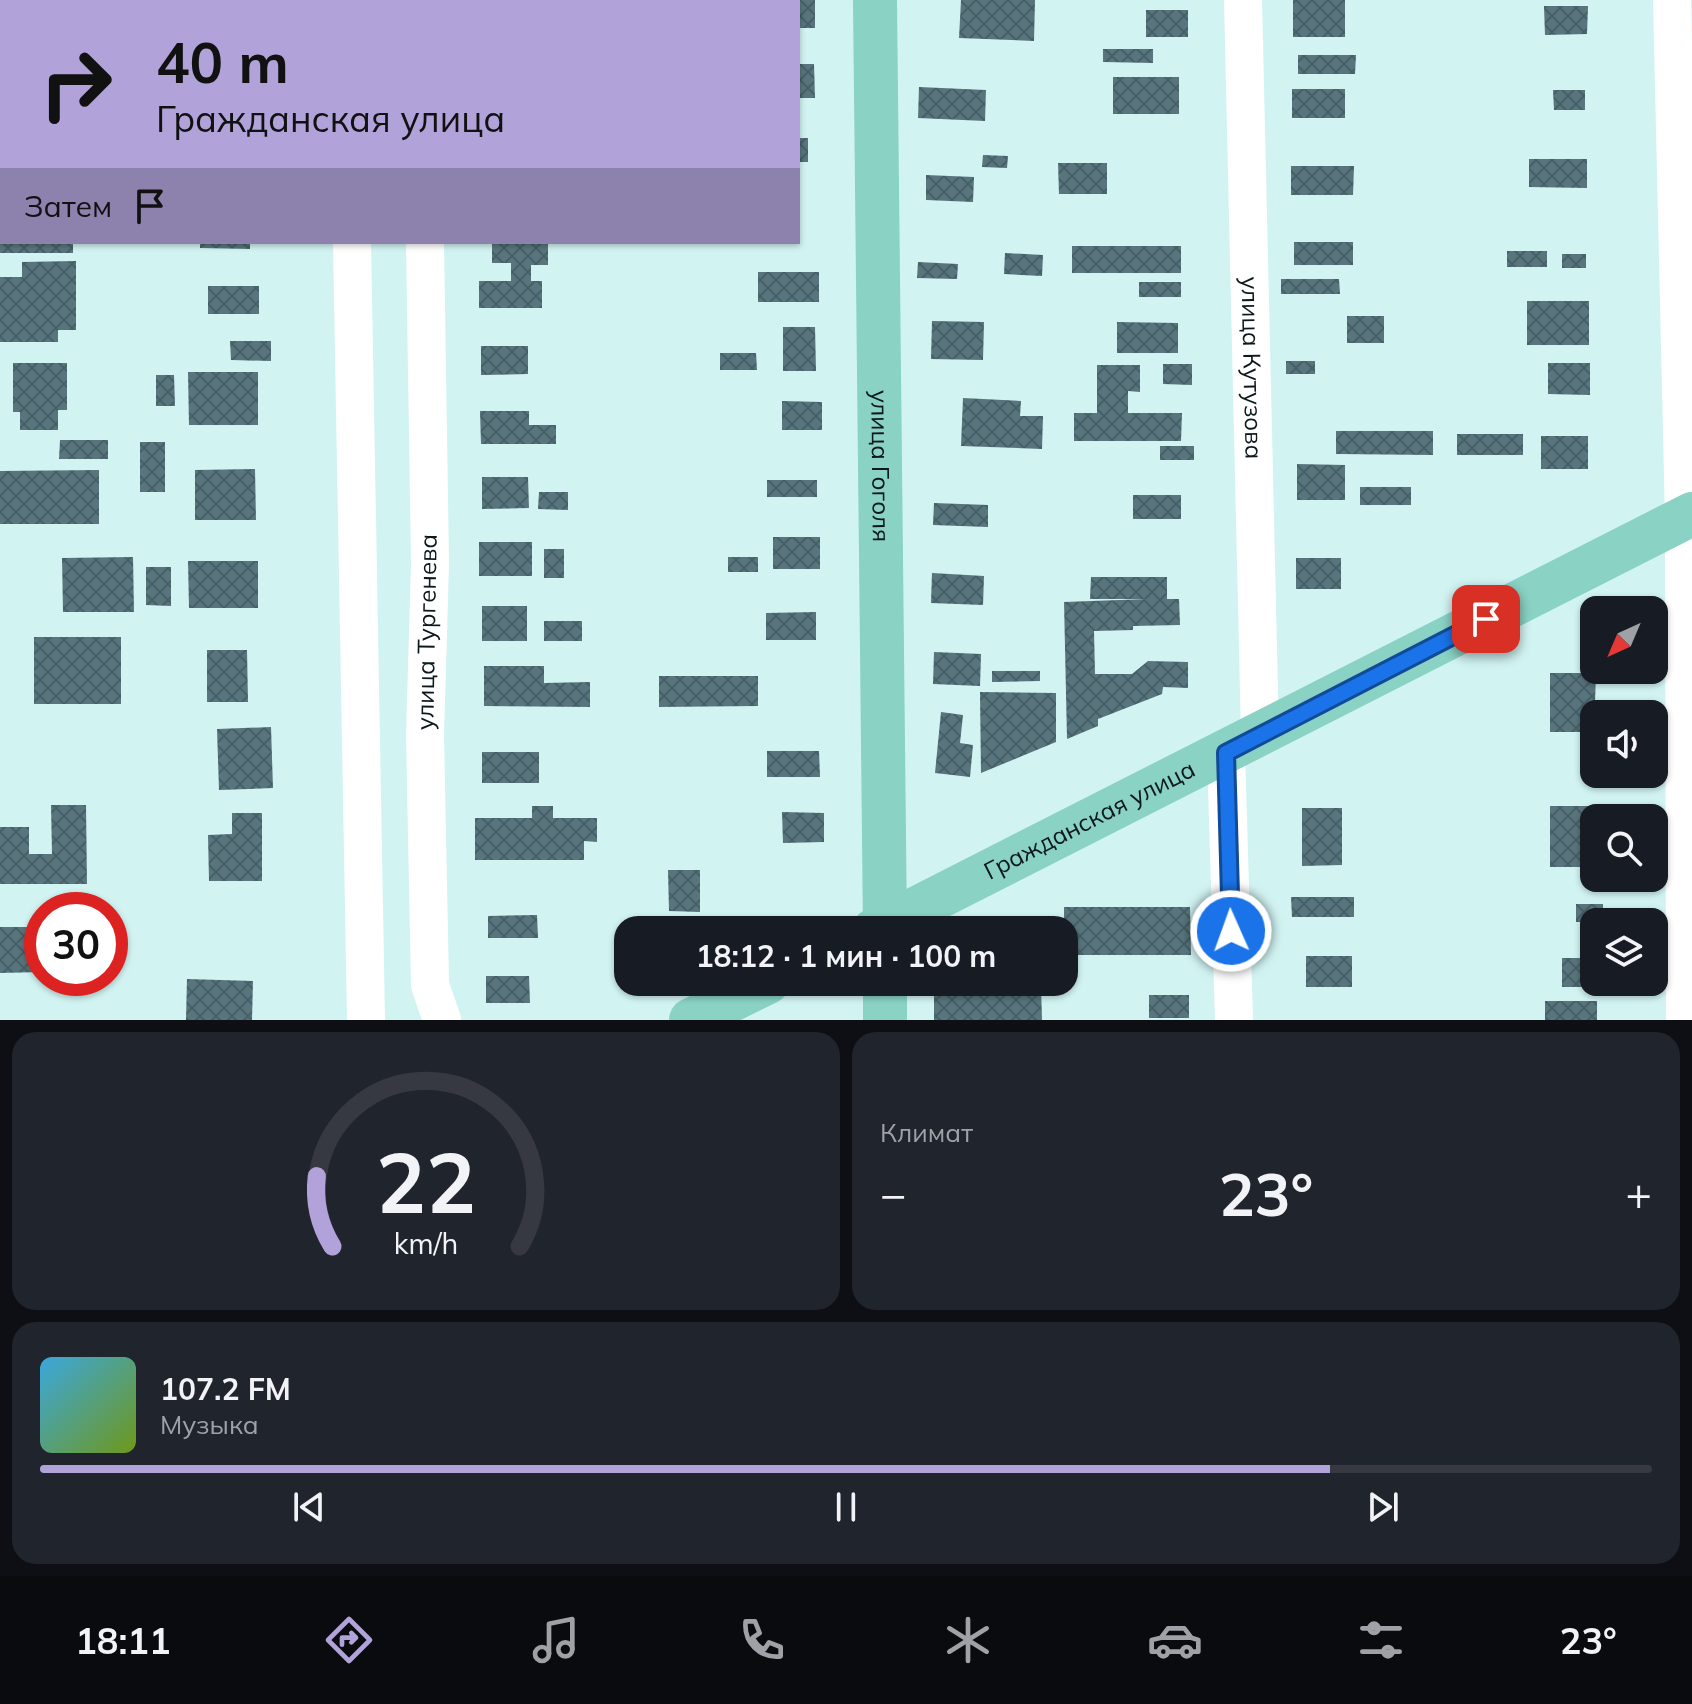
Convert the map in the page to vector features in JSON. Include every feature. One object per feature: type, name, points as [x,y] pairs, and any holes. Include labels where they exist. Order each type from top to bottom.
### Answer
[{"type":"main road","name":"улица Гоголя","points":[[875,0],[881,916]]},
{"type":"main road","name":"Гражданская улица","points":[[905,916],[1688,516]]},
{"type":"main road","points":[[691,1020],[740,996]]},
{"type":"main road","points":[[885,996],[885,1020]]},
{"type":"street","name":"улица Кутузова","points":[[1234,1020],[1243,744],[1243,0]]},
{"type":"street","points":[[1672,0],[1688,516],[1685,1020]]},
{"type":"street","points":[[352,244],[366,1020]]},
{"type":"street","name":"улица Тургенева","points":[[425,244],[430,564],[425,735],[430,985],[442,1020]]},
{"type":"building","points":[[800,0],[815,0],[815,28],[800,28]]},
{"type":"building","points":[[961,0],[1035,0],[1034,41],[959,38]]},
{"type":"building","points":[[1293,0],[1345,0],[1345,37],[1293,37]]},
{"type":"building","points":[[1544,6],[1588,6],[1587,34],[1545,35]]},
{"type":"building","points":[[1146,10],[1188,10],[1188,37],[1146,37]]},
{"type":"building","points":[[1103,49],[1153,49],[1153,63],[1103,62]]},
{"type":"building","points":[[1298,55],[1356,55],[1355,74],[1298,74]]},
{"type":"building","points":[[800,64],[814,64],[815,98],[800,98]]},
{"type":"building","points":[[1113,77],[1179,77],[1179,114],[1113,114]]},
{"type":"building","points":[[919,87],[986,90],[985,121],[918,118]]},
{"type":"building","points":[[1292,89],[1345,89],[1345,118],[1292,118]]},
{"type":"building","points":[[1553,90],[1585,90],[1585,110],[1554,110]]},
{"type":"building","points":[[800,138],[808,138],[808,162],[800,162]]},
{"type":"building","points":[[983,155],[1008,156],[1007,168],[982,167]]},
{"type":"building","points":[[1529,159],[1587,159],[1587,188],[1529,187]]},
{"type":"building","points":[[1058,163],[1107,163],[1107,194],[1059,194]]},
{"type":"building","points":[[1291,166],[1354,166],[1353,195],[1291,195]]},
{"type":"building","points":[[926,175],[974,177],[973,202],[926,200]]},
{"type":"building","points":[[1294,242],[1353,242],[1353,265],[1294,265]]},
{"type":"building","points":[[0,244],[73,244],[73,253],[0,253]]},
{"type":"building","points":[[200,244],[250,244],[250,249],[200,248]]},
{"type":"building","points":[[492,244],[548,244],[548,265],[531,265],[531,281],[542,281],[542,308],[479,308],[479,281],[511,281],[511,263],[492,263]]},
{"type":"building","points":[[1072,246],[1181,246],[1181,273],[1072,273]]},
{"type":"building","points":[[1507,251],[1547,251],[1547,267],[1507,267]]},
{"type":"building","points":[[1005,253],[1043,255],[1042,276],[1004,274]]},
{"type":"building","points":[[1562,254],[1586,254],[1586,268],[1562,268]]},
{"type":"building","points":[[76,261],[76,330],[58,330],[58,342],[0,342],[0,277],[22,277],[22,262]]},
{"type":"building","points":[[918,262],[958,264],[957,279],[917,278]]},
{"type":"building","points":[[758,272],[819,272],[819,302],[758,302]]},
{"type":"building","points":[[1281,279],[1339,279],[1340,294],[1281,294]]},
{"type":"building","points":[[1139,282],[1181,282],[1181,297],[1139,297]]},
{"type":"building","points":[[208,286],[259,286],[259,314],[208,314]]},
{"type":"building","points":[[1527,301],[1589,301],[1589,345],[1527,345]]},
{"type":"building","points":[[1347,316],[1384,316],[1384,343],[1347,343]]},
{"type":"building","points":[[932,321],[984,322],[983,360],[931,359]]},
{"type":"building","points":[[1117,322],[1178,323],[1178,353],[1117,353]]},
{"type":"building","points":[[783,327],[815,327],[816,371],[783,371]]},
{"type":"building","points":[[230,341],[271,341],[271,361],[231,360]]},
{"type":"building","points":[[481,346],[528,346],[528,374],[481,375]]},
{"type":"building","points":[[720,353],[756,353],[757,370],[720,370]]},
{"type":"building","points":[[1286,361],[1315,361],[1315,374],[1286,374]]},
{"type":"building","points":[[13,363],[67,363],[67,410],[58,410],[58,430],[20,430],[20,412],[13,412]]},
{"type":"building","points":[[1548,363],[1590,363],[1590,395],[1548,394]]},
{"type":"building","points":[[1163,364],[1192,364],[1192,385],[1163,384]]},
{"type":"building","points":[[1097,365],[1140,365],[1140,392],[1128,391],[1128,413],[1182,413],[1181,441],[1074,441],[1074,413],[1097,413]]},
{"type":"building","points":[[188,372],[258,372],[258,425],[189,425]]},
{"type":"building","points":[[156,375],[174,375],[175,406],[156,406]]},
{"type":"building","points":[[963,398],[1021,401],[1020,416],[1043,416],[1042,449],[961,446]]},
{"type":"building","points":[[782,401],[822,402],[822,430],[782,430]]},
{"type":"building","points":[[480,411],[529,411],[529,425],[556,425],[556,444],[481,444]]},
{"type":"building","points":[[1336,431],[1433,431],[1433,455],[1336,454]]},
{"type":"building","points":[[1457,434],[1523,434],[1523,455],[1457,455]]},
{"type":"building","points":[[1541,436],[1588,436],[1588,469],[1541,469]]},
{"type":"building","points":[[60,440],[108,440],[108,459],[59,459]]},
{"type":"building","points":[[140,442],[165,442],[165,492],[140,492]]},
{"type":"building","points":[[1160,446],[1194,446],[1194,460],[1160,460]]},
{"type":"building","points":[[1297,464],[1345,465],[1345,500],[1297,500]]},
{"type":"building","points":[[255,469],[256,520],[195,520],[195,470]]},
{"type":"building","points":[[99,470],[99,524],[0,524],[0,471]]},
{"type":"building","points":[[482,477],[528,477],[529,508],[482,509]]},
{"type":"building","points":[[767,480],[817,480],[817,497],[767,497]]},
{"type":"building","points":[[1360,487],[1411,487],[1411,505],[1360,505]]},
{"type":"building","points":[[539,492],[568,492],[568,510],[538,509]]},
{"type":"building","points":[[1133,495],[1181,495],[1181,519],[1133,519]]},
{"type":"building","points":[[934,503],[988,505],[988,527],[933,525]]},
{"type":"building","points":[[773,537],[820,537],[820,569],[773,569]]},
{"type":"building","points":[[479,542],[532,542],[532,576],[479,576]]},
{"type":"building","points":[[544,549],[564,549],[564,578],[544,578]]},
{"type":"building","points":[[133,557],[134,612],[63,612],[62,558]]},
{"type":"building","points":[[728,557],[758,557],[758,572],[728,572]]},
{"type":"building","points":[[1296,558],[1341,558],[1341,589],[1296,589]]},
{"type":"building","points":[[188,561],[258,561],[258,608],[189,608]]},
{"type":"building","points":[[146,567],[171,567],[171,606],[146,605]]},
{"type":"building","points":[[932,573],[984,576],[983,605],[931,603]]},
{"type":"building","points":[[1091,577],[1167,577],[1167,599],[1179,599],[1180,625],[1094,631],[1095,674],[1132,674],[1148,661],[1188,662],[1188,688],[1163,687],[1162,694],[1098,719],[1098,726],[1067,739],[1064,602],[1147,599],[1090,599]]},
{"type":"building","points":[[482,606],[527,606],[527,641],[482,641]]},
{"type":"building","points":[[816,612],[816,640],[766,640],[766,613]]},
{"type":"building","points":[[544,621],[582,621],[582,641],[544,641]]},
{"type":"building","points":[[34,637],[121,637],[121,704],[34,704]]},
{"type":"building","points":[[207,650],[247,650],[248,702],[207,702]]},
{"type":"building","points":[[934,652],[981,654],[980,686],[933,684]]},
{"type":"building","points":[[484,666],[544,666],[544,683],[590,682],[590,707],[484,706]]},
{"type":"building","points":[[992,671],[1040,671],[1040,681],[992,682]]},
{"type":"building","points":[[1550,673],[1580,673],[1580,684],[1596,684],[1595,700],[1580,700],[1580,732],[1550,732]]},
{"type":"building","points":[[659,676],[758,676],[758,706],[659,707]]},
{"type":"building","points":[[980,692],[1056,693],[1056,742],[981,773]]},
{"type":"building","points":[[941,712],[963,715],[960,743],[973,745],[970,777],[935,773]]},
{"type":"building","points":[[271,727],[273,788],[219,790],[217,729]]},
{"type":"building","points":[[767,751],[819,751],[820,777],[767,777]]},
{"type":"building","points":[[482,752],[539,752],[539,783],[482,783]]},
{"type":"building","points":[[51,805],[86,805],[87,884],[0,884],[0,827],[29,827],[29,854],[52,854]]},
{"type":"building","points":[[532,806],[553,806],[553,818],[597,818],[597,842],[584,841],[584,860],[475,860],[475,818],[532,818]]},
{"type":"building","points":[[1550,806],[1580,806],[1580,867],[1550,867]]},
{"type":"building","points":[[1302,808],[1342,808],[1342,865],[1302,866]]},
{"type":"building","points":[[782,812],[824,813],[824,842],[783,843]]},
{"type":"building","points":[[232,813],[262,813],[262,881],[209,881],[208,835],[232,834]]},
{"type":"building","points":[[668,870],[700,870],[700,912],[669,911]]},
{"type":"building","points":[[1291,897],[1354,897],[1354,917],[1292,917]]},
{"type":"building","points":[[1576,904],[1603,904],[1603,908],[1580,908],[1580,922],[1576,922]]},
{"type":"building","points":[[1064,907],[1190,907],[1191,955],[1078,955],[1078,916],[1064,916]]},
{"type":"building","points":[[537,915],[538,938],[488,938],[488,916]]},
{"type":"building","points":[[0,927],[24,927],[24,972],[0,973]]},
{"type":"building","points":[[1306,956],[1352,956],[1352,987],[1306,987]]},
{"type":"building","points":[[1562,958],[1580,958],[1580,987],[1562,987]]},
{"type":"building","points":[[486,976],[529,976],[530,1003],[486,1003]]},
{"type":"building","points":[[187,979],[253,981],[252,1020],[186,1020]]},
{"type":"building","points":[[1149,995],[1189,995],[1189,1018],[1149,1018]]},
{"type":"building","points":[[934,996],[1041,996],[1042,1020],[934,1020]]},
{"type":"building","points":[[1545,1001],[1597,1001],[1597,1020],[1545,1020]]},
{"type":"route","points":[[1231,931],[1226,753],[1486,619]]}]
